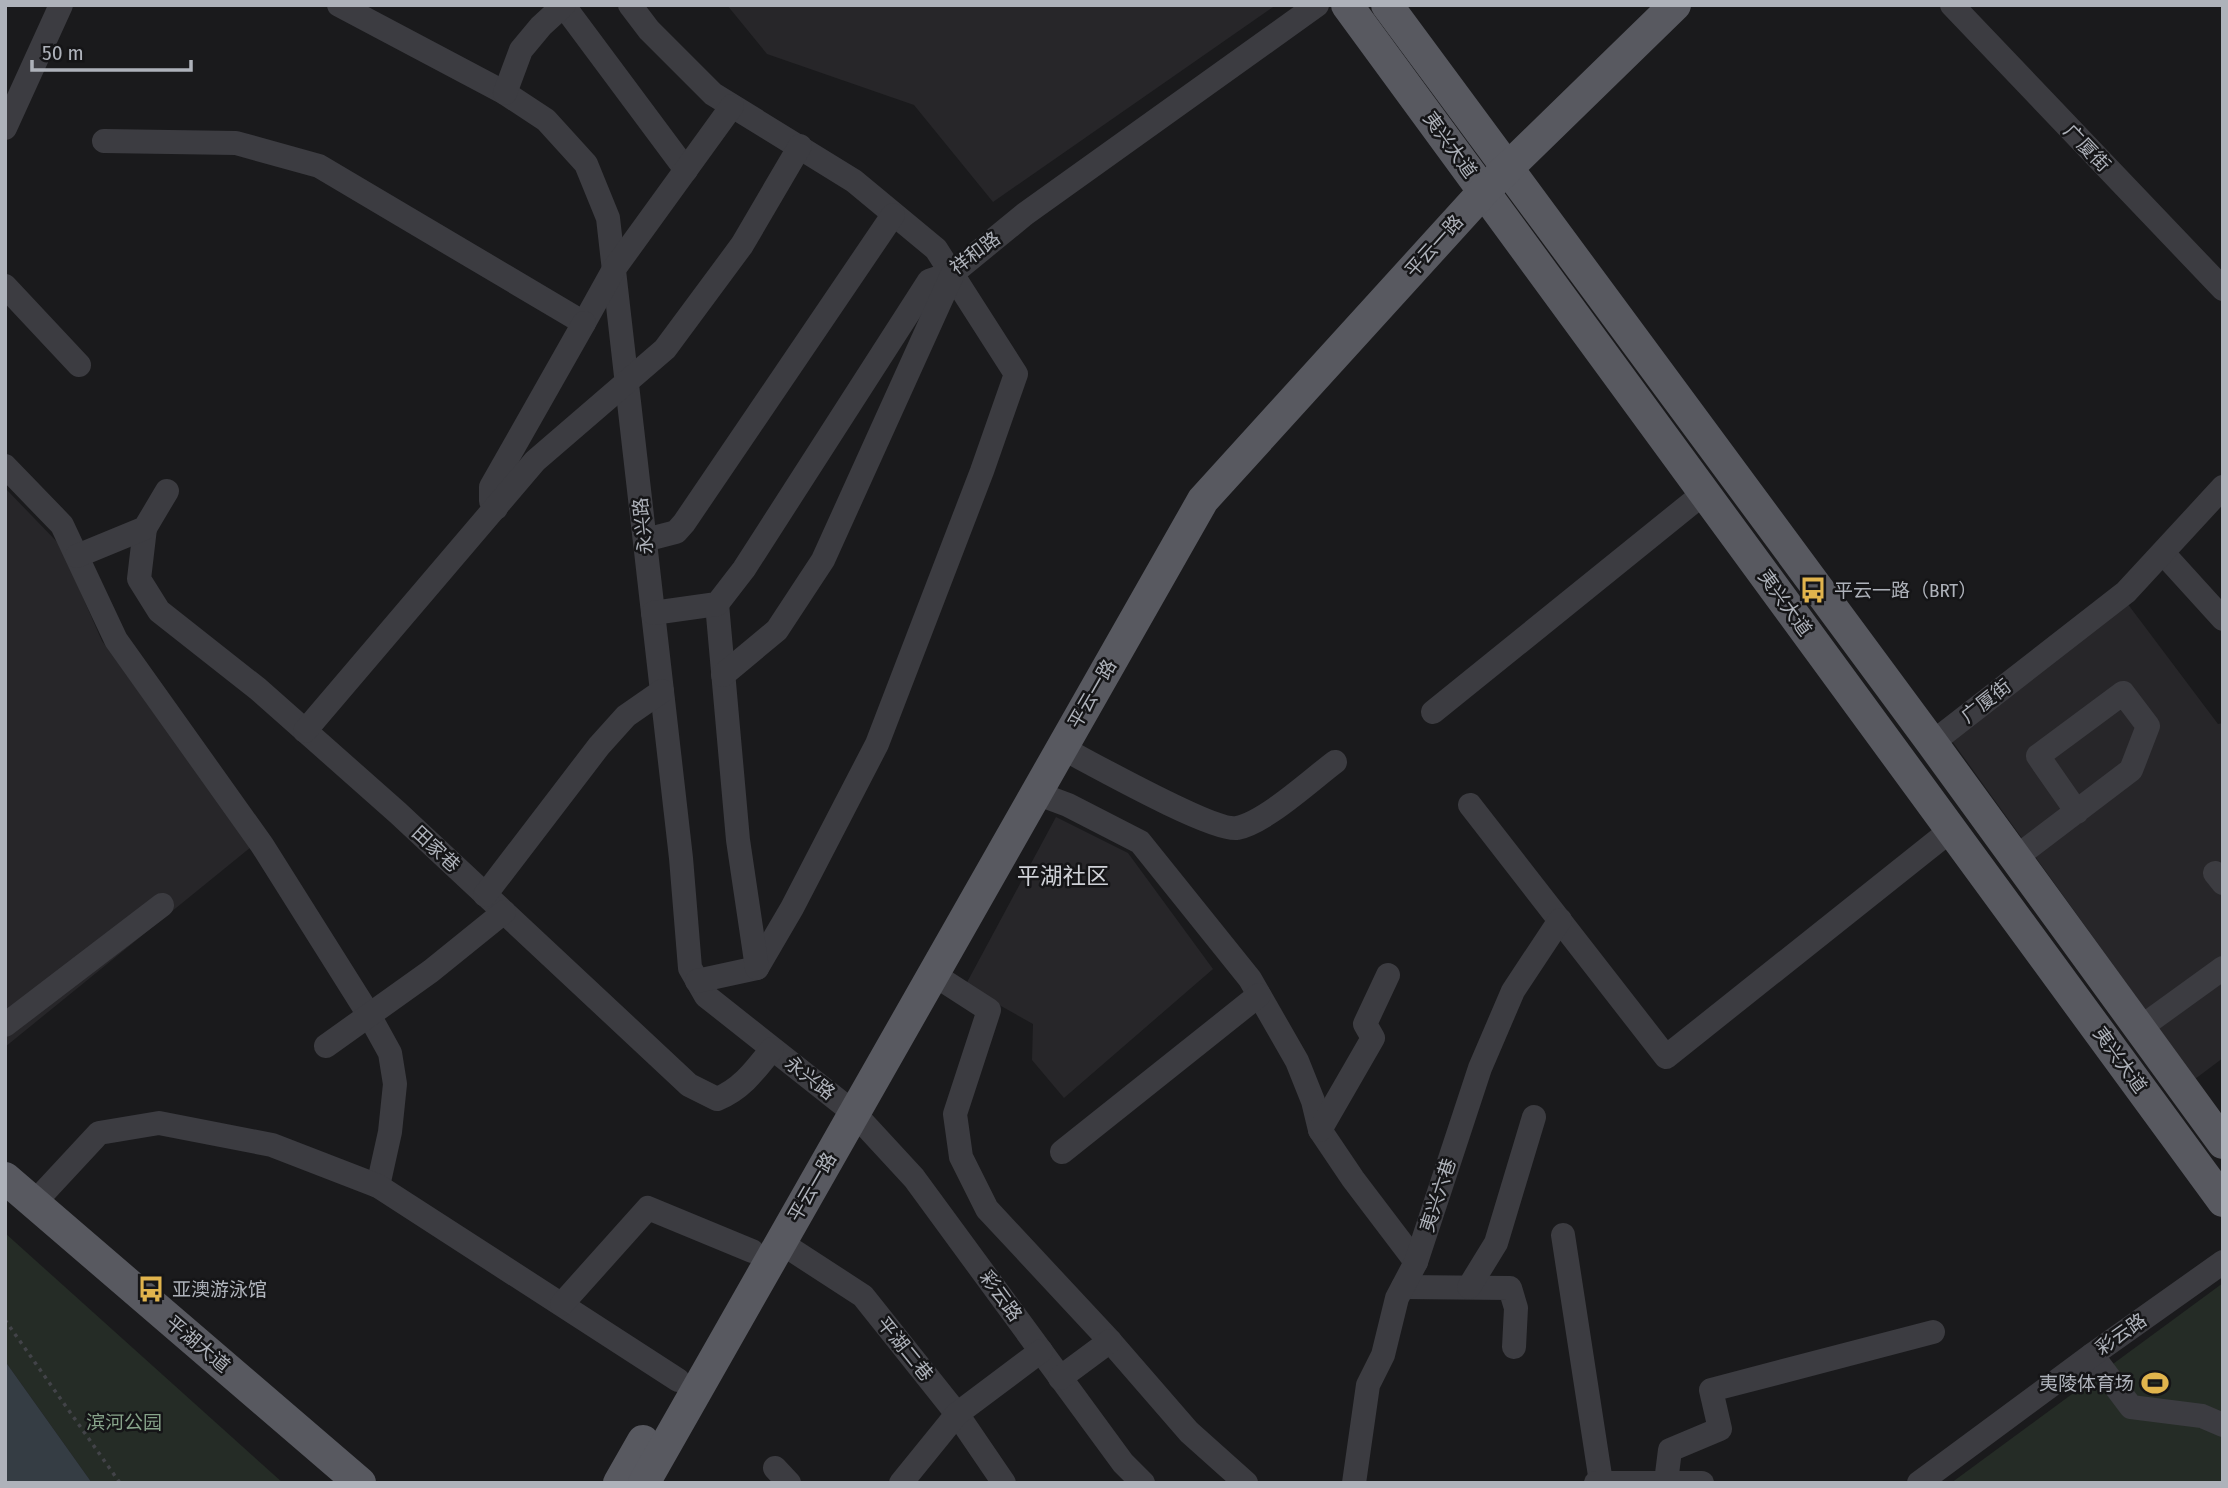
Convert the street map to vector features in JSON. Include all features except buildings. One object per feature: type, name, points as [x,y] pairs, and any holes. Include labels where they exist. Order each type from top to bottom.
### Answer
[{"type":"main road","name":"夷兴大道","points":[[1347,5],[1490,173],[1932,743],[2223,1143]]},
{"type":"main road","name":"夷兴大道","points":[[1387,5],[1490,173],[1704,493],[2223,1201]]},
{"type":"main road","name":"平云一路","points":[[643,1483],[766,1247],[1192,487],[1650,5]]},
{"type":"main road","name":"平云一路","points":[[846,1107],[933,974],[1203,500],[1490,173],[1675,5]]},
{"type":"main road","name":"平湖大道","points":[[5,1178],[19,1200],[335,1483]]},
{"type":"main road","name":"平湖大道","points":[[19,1200],[360,1483]]},
{"type":"main road","name":"平云一路","points":[[619,1483],[678,1380],[766,1247]]},
{"type":"street","points":[[5,128],[61,5]]},
{"type":"street","name":"永兴路","points":[[339,5],[505,93],[546,120],[586,164],[608,218],[681,858],[690,968],[706,996],[846,1107]]},
{"type":"street","points":[[630,5],[649,30],[704,85],[732,106],[854,181],[936,249],[1016,374],[982,471],[877,744],[805,885],[757,968],[697,981]]},
{"type":"street","name":"祥和路","points":[[717,604],[744,569],[929,281],[953,273],[1025,214],[1317,5]]},
{"type":"street","name":"广厦街","points":[[1952,5],[2223,289]]},
{"type":"street","points":[[505,93],[521,50],[541,26],[564,6],[686,170]]},
{"type":"street","points":[[496,508],[491,501],[491,487],[614,269],[732,106]]},
{"type":"street","points":[[104,141],[236,143],[319,166],[584,323]]},
{"type":"street","points":[[306,731],[535,461],[665,349],[742,245],[800,146]]},
{"type":"street","points":[[645,540],[676,532],[684,523],[893,215]]},
{"type":"street","points":[[723,675],[777,630],[822,560],[953,273]]},
{"type":"street","points":[[5,286],[79,365]]},
{"type":"street","points":[[5,466],[62,525],[116,640],[262,845],[369,1015],[390,1054],[395,1084],[390,1132],[379,1186]]},
{"type":"street","name":"广厦街","points":[[1932,743],[2126,592],[2223,487]]},
{"type":"street","name":"田家巷","points":[[167,491],[145,528],[139,579],[159,611],[258,689],[306,731],[689,1084],[717,1099],[732,1093],[750,1077],[772,1049]]},
{"type":"street","points":[[1433,712],[1704,493]]},
{"type":"street","points":[[77,556],[145,528]]},
{"type":"street","points":[[2163,553],[2223,619]]},
{"type":"street","points":[[653,613],[717,604],[738,840],[757,968]]},
{"type":"street","points":[[485,895],[599,746],[626,716],[662,691]]},
{"type":"street","points":[[2015,858],[2077,812],[2131,770],[2148,726],[2123,693],[2038,755],[2077,812]]},
{"type":"street","points":[[1062,748],[1204,821],[1236,828],[1267,814],[1335,762]]},
{"type":"street","points":[[1036,793],[1068,805],[1140,842],[1250,979],[1297,1062],[1313,1101],[1320,1130],[1353,1179],[1416,1262]]},
{"type":"street","points":[[1471,805],[1666,1056],[1951,830]]},
{"type":"street","points":[[5,1025],[162,905]]},
{"type":"street","points":[[326,1046],[431,971],[503,912]]},
{"type":"street","name":"夷兴六巷","points":[[1354,1483],[1368,1385],[1383,1355],[1397,1298],[1416,1262],[1479,1068],[1513,991],[1560,920]]},
{"type":"street","points":[[2140,1028],[2223,968]]},
{"type":"street","points":[[933,974],[989,1010],[956,1114],[961,1157],[987,1209],[1110,1341],[1189,1432],[1246,1483]]},
{"type":"street","points":[[1320,1130],[1373,1038],[1365,1024],[1388,975]]},
{"type":"street","points":[[1062,1152],[1259,995]]},
{"type":"street","name":"彩云路","points":[[846,1107],[914,1178],[1123,1463],[1143,1483]]},
{"type":"street","points":[[1469,1287],[1496,1243],[1534,1117]]},
{"type":"street","points":[[19,1200],[99,1133],[159,1123],[272,1146],[379,1186],[678,1380]]},
{"type":"street","name":"平湖二巷","points":[[562,1304],[648,1208],[766,1247],[863,1296],[957,1414],[1004,1483]]},
{"type":"street","points":[[1563,1235],[1599,1483],[1702,1483]]},
{"type":"street","name":"彩云路","points":[[1919,1483],[2223,1262]]},
{"type":"street","points":[[1403,1287],[1510,1288],[1516,1308],[1514,1347]]},
{"type":"street","points":[[1666,1482],[1670,1450],[1720,1429],[1711,1390],[1933,1332]]},
{"type":"street","points":[[1060,1378],[1110,1341]]},
{"type":"street","points":[[901,1483],[957,1414],[1041,1351]]},
{"type":"street","points":[[2092,1355],[2132,1407],[2202,1416],[2223,1425]]},
{"type":"path","points":[[5,1320],[120,1483]]},
{"type":"shaded area","points":[[727,5],[1276,5],[993,202],[914,105],[767,54]]},
{"type":"shaded area","points":[[5,488],[60,545],[102,641],[251,847],[5,1047]]},
{"type":"shaded area","points":[[2127,603],[2218,724],[2223,723],[2223,1058],[2195,1079],[1952,741]]},
{"type":"shaded area","name":"平湖社区","points":[[1056,817],[1128,853],[1213,969],[1064,1098],[1032,1060],[1033,1024],[965,986]]},
{"type":"shaded area","points":[[5,1361],[92,1483],[5,1483]]},
{"type":"green space","name":"滨河公园","points":[[5,1233],[283,1483],[92,1483],[5,1361]]},
{"type":"green space","name":"夷陵体育场","points":[[2223,1283],[2223,1483],[1951,1483]]},
{"type":"place","name":"平云一路（BRT）","points":[[1813,590]]},
{"type":"place","name":"亚澳游泳馆","points":[[151,1289]]},
{"type":"place","name":"夷陵体育场","points":[[2155,1383]]},
{"type":"district","name":"平湖社区","points":[[1063,876]]}]
